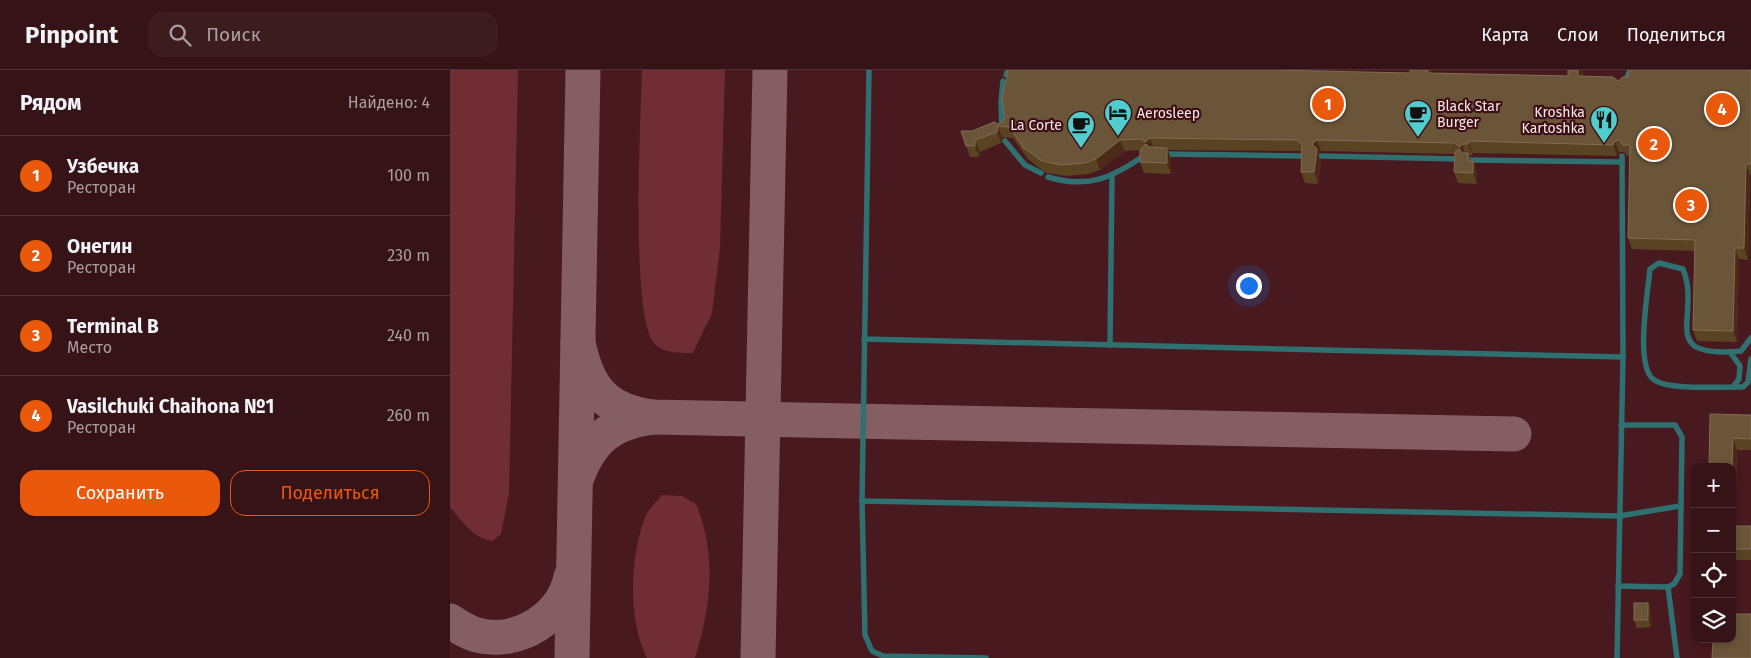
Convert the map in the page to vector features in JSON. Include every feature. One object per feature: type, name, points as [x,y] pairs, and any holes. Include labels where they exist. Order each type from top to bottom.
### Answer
[{"type":"lane","points":[[869,70],[862,501],[864,635],[869,646],[876,654],[986,658]]},
{"type":"lane","points":[[1622,88],[1630,70]]},
{"type":"lane","points":[[1002,131],[1001,102],[1006,75]]},
{"type":"lane","points":[[1005,141],[1025,165],[1042,173]]},
{"type":"lane","points":[[1154,154],[1301,156]]},
{"type":"lane","points":[[1048,177],[1073,183],[1089,182],[1112,176],[1145,155]]},
{"type":"lane","points":[[1321,156],[1459,159]]},
{"type":"lane","points":[[1468,160],[1622,159],[1623,357],[1618,516],[1617,658]]},
{"type":"lane","points":[[1110,344],[1112,176]]},
{"type":"lane","points":[[1749,341],[1741,351],[1730,352],[1698,350],[1691,346],[1688,334],[1686,278],[1683,269],[1659,263],[1650,269],[1644,345],[1645,367],[1652,379],[1668,385],[1743,387],[1748,382],[1751,359]]},
{"type":"lane","points":[[864,339],[1623,357]]},
{"type":"lane","points":[[1730,352],[1740,366],[1738,379],[1733,386]]},
{"type":"lane","points":[[1618,586],[1668,587],[1674,584],[1680,574],[1680,506],[1683,445],[1678,428],[1669,424],[1621,425]]},
{"type":"lane","points":[[862,501],[1618,516],[1680,506]]},
{"type":"lane","points":[[1668,587],[1677,658]]},
{"type":"shaded area","points":[[450,70],[518,70],[509,493],[501,534],[492,541],[474,533],[450,507]]},
{"type":"shaded area","points":[[642,70],[725,70],[720,248],[712,313],[693,353],[672,352],[657,346],[647,325],[642,295],[639,256]]},
{"type":"shaded area","points":[[662,495],[682,496],[696,504],[707,542],[709,562],[708,600],[695,658],[647,658],[637,627],[633,590],[639,536],[645,517]]},
{"type":"building","points":[[1008,70],[1273,70],[1410,73],[1410,70],[1428,70],[1428,73],[1568,76],[1568,70],[1578,70],[1578,76],[1613,77],[1618,81],[1623,77],[1628,77],[1629,70],[1751,70],[1751,164],[1746,164],[1744,248],[1735,248],[1733,331],[1693,330],[1695,240],[1628,238],[1630,145],[1623,145],[1620,140],[1615,141],[1613,145],[1468,141],[1468,144],[1462,144],[1460,147],[1455,143],[1317,140],[1312,144],[1317,149],[1314,172],[1301,172],[1302,144],[1297,140],[1150,138],[1145,142],[1141,139],[1120,140],[1096,159],[1084,163],[1062,165],[1042,161],[1024,148],[1009,127],[998,126],[997,132],[975,140],[975,146],[966,146],[961,131],[972,131],[994,122],[998,124],[1005,117],[1002,98]]},
{"type":"building","points":[[1146,144],[1149,147],[1167,148],[1167,163],[1140,162],[1140,150]]},
{"type":"building","points":[[1459,149],[1462,153],[1468,153],[1468,161],[1473,161],[1473,173],[1454,172],[1455,152]]},
{"type":"building","points":[[1710,414],[1751,415],[1751,439],[1733,438],[1732,463],[1709,463]]},
{"type":"building","points":[[1736,526],[1751,526],[1751,549],[1736,549]]},
{"type":"building","points":[[1634,603],[1648,603],[1648,620],[1634,620]]},
{"type":"building","points":[[1736,614],[1751,614],[1751,658],[1712,658],[1713,643],[1736,643]]},
{"type":"taxiway","points":[[572,658],[583,70]]},
{"type":"taxiway","points":[[758,658],[770,70]]},
{"type":"taxiway","points":[[578,342],[587,372],[601,394],[611,403],[622,409],[653,417],[1514,434]]},
{"type":"taxiway","points":[[576,480],[588,454],[604,435],[625,423],[653,417]]},
{"type":"taxiway","points":[[450,621],[477,635],[492,637],[508,636],[523,632],[549,616],[559,604],[571,577]]},
{"type":"place","name":"Узбечка","points":[[1328,104]]},
{"type":"place","name":"Vasilchuki Chaihona №1","points":[[1722,109]]},
{"type":"place","name":"Aerosleep","points":[[1118,137]]},
{"type":"place","name":"Black Star Burger","points":[[1418,138]]},
{"type":"place","name":"Kroshka Kartoshka","points":[[1604,144]]},
{"type":"place","name":"Онегин","points":[[1654,144]]},
{"type":"place","name":"La Corte","points":[[1081,149]]},
{"type":"place","name":"Terminal B","points":[[1691,205]]}]
